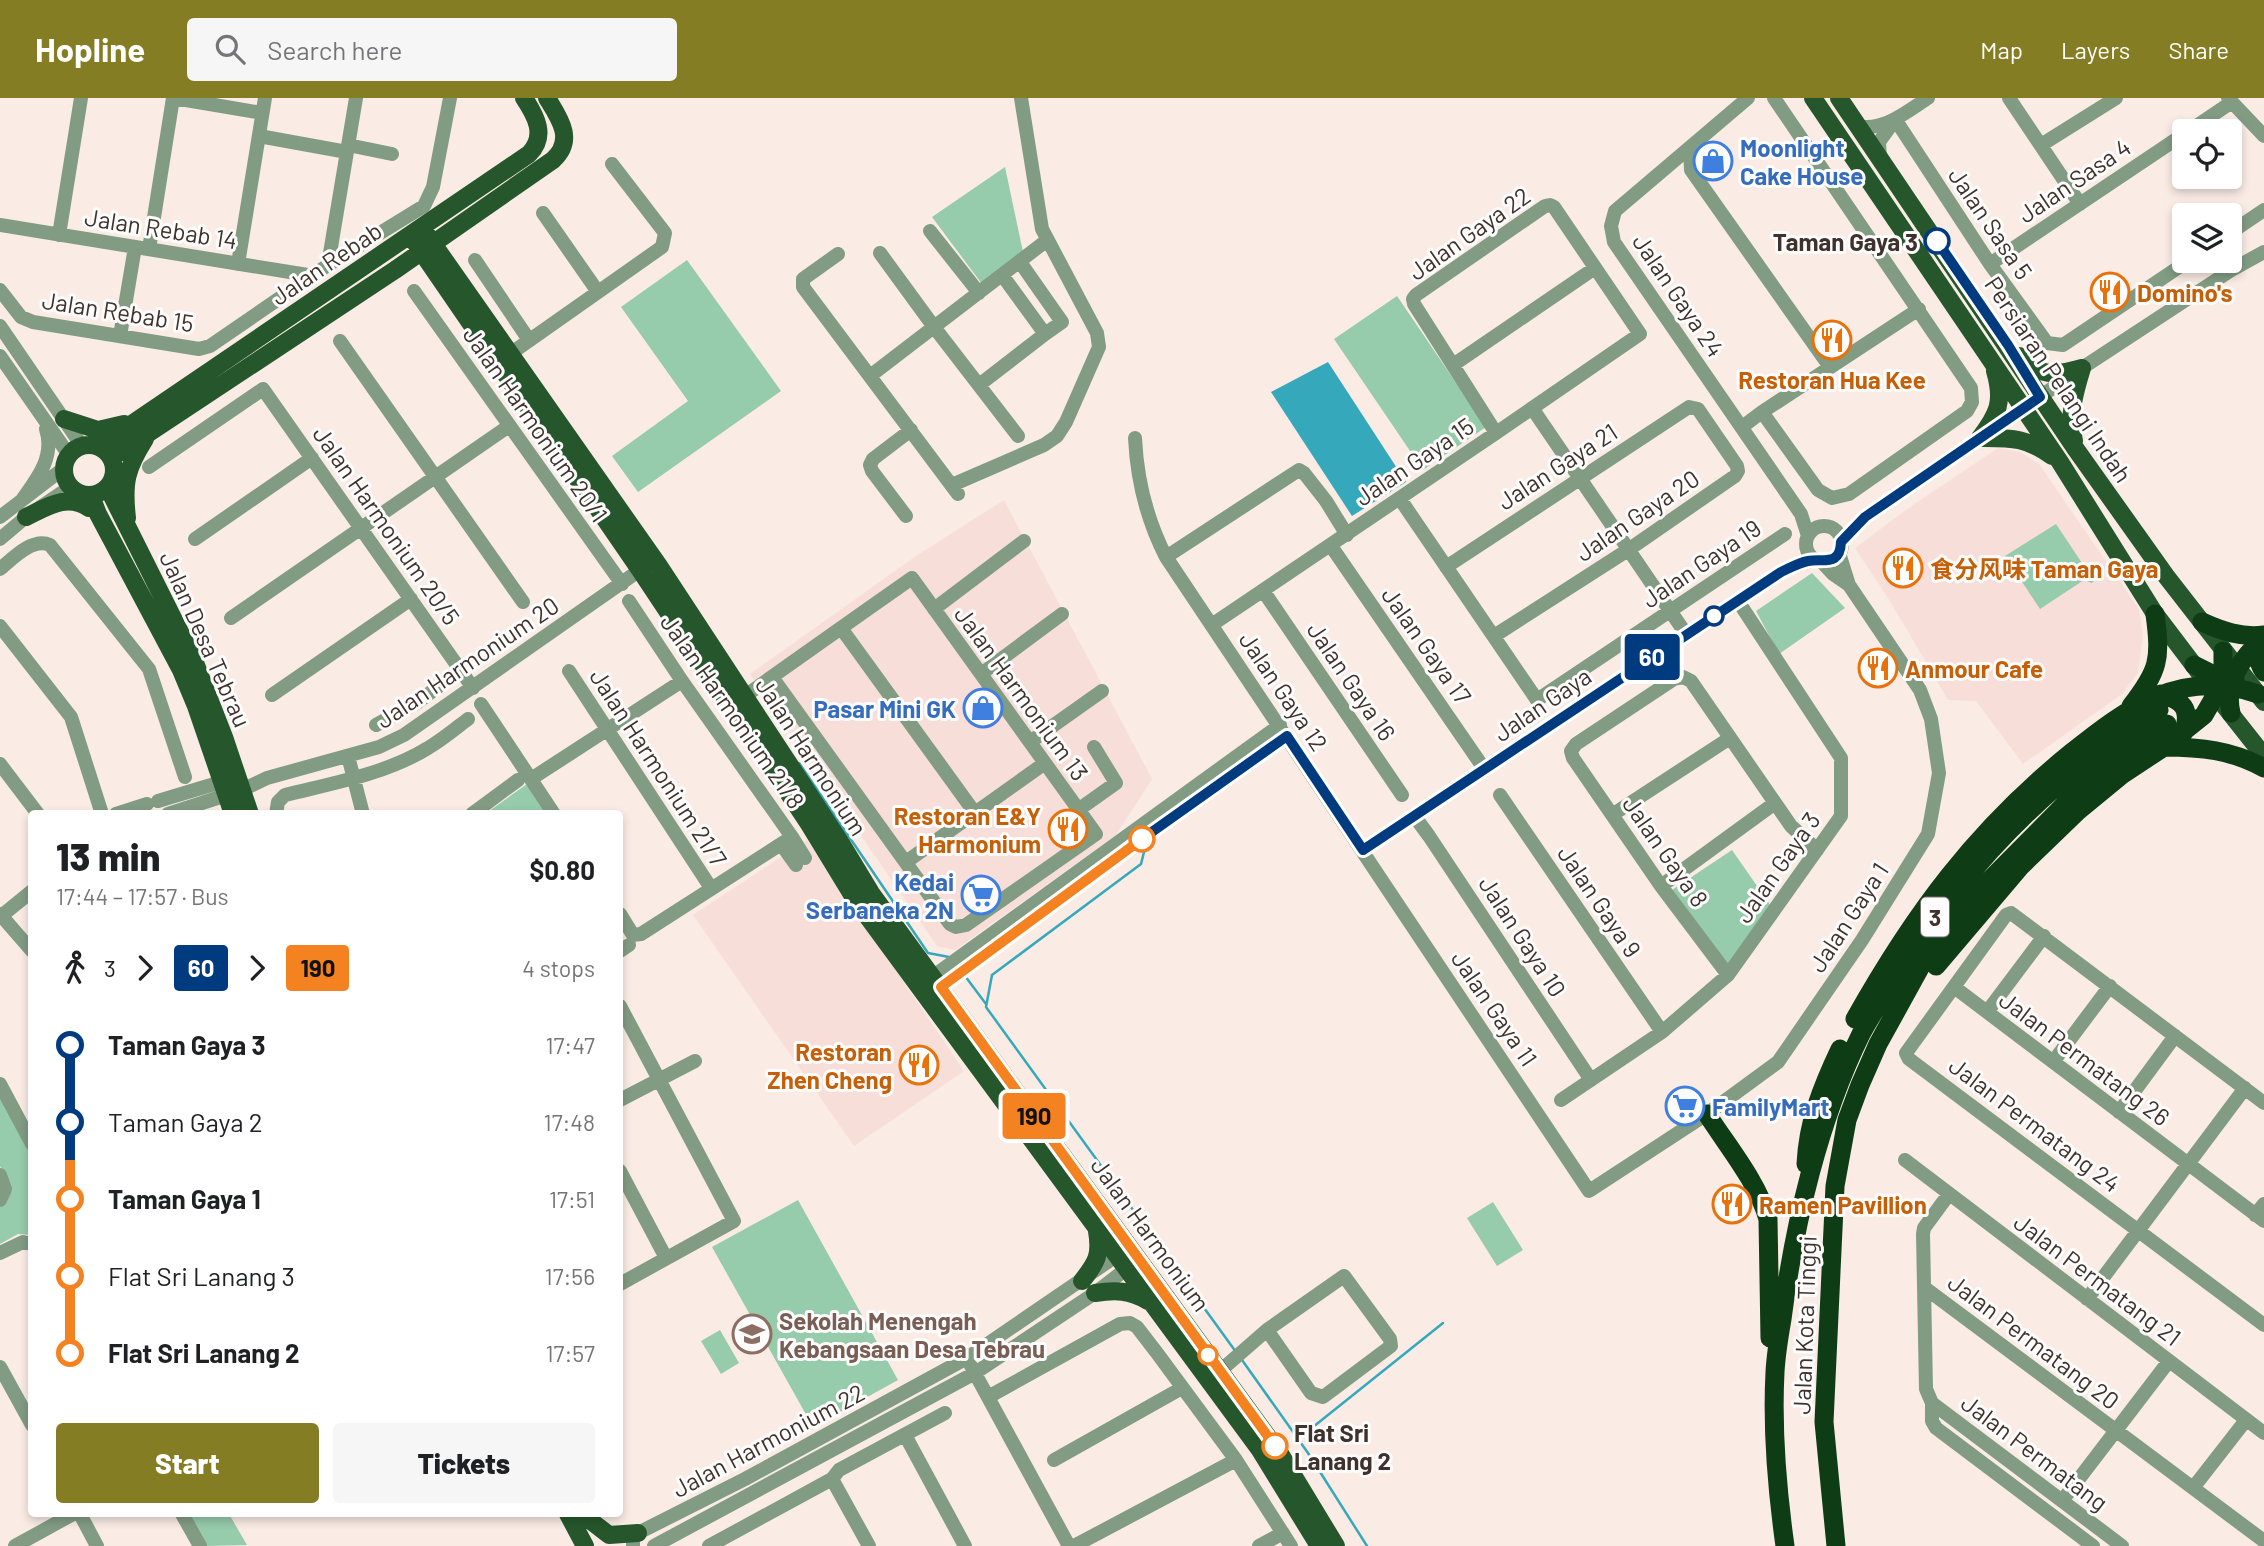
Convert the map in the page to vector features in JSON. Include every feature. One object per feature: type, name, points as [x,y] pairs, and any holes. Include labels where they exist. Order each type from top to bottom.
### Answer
[{"type":"highway","points":[[1805,1193],[1808,1137],[1815,1106],[1851,1026],[1884,968],[1916,918],[1979,839],[2013,803],[2049,771],[2128,710],[2145,688],[2157,665],[2155,614]]},
{"type":"highway","points":[[2202,622],[2231,633],[2263,638],[2228,702],[2231,713]]},
{"type":"highway","points":[[2223,651],[2239,684]]},
{"type":"highway","points":[[2194,665],[2239,684]]},
{"type":"highway","points":[[2128,710],[2168,715],[2204,715],[2239,684]]},
{"type":"highway","points":[[2164,747],[2168,715],[2188,689],[2239,684]]},
{"type":"highway","name":"Jalan Kota Tinggi","points":[[1836,1546],[1824,1422],[1835,1186],[1851,1108],[1878,1044],[1922,966],[1980,890],[2006,860],[2074,795],[2168,715]]},
{"type":"highway","name":"Jalan Kota Tinggi","points":[[1784,1546],[1775,1435],[1775,1370],[1786,1282],[1805,1193],[1843,1072],[1857,1042],[1931,922],[1992,849],[2065,779],[2106,746],[2168,715]]},
{"type":"highway","points":[[1900,1006],[2020,867],[2078,811],[2114,781],[2164,747],[2220,750],[2264,768]]},
{"type":"highway","points":[[1707,1114],[1752,1185],[1768,1219],[1769,1334],[1775,1370]]},
{"type":"main road","name":"Jalan Rebab","points":[[85,455],[145,426],[535,148],[539,140],[538,126],[534,113],[524,98]]},
{"type":"main road","points":[[64,419],[98,430],[145,426],[395,270],[561,152],[565,138],[563,130],[557,113],[547,98]]},
{"type":"main road","name":"Persiaran Pelangi Indah","points":[[1813,98],[2060,462],[2155,614],[2194,665]]},
{"type":"main road","name":"Persiaran Pelangi Indah","points":[[1839,98],[2075,448],[2223,651]]},
{"type":"main road","points":[[395,270],[407,267],[443,269],[447,246],[458,227]]},
{"type":"main road","name":"Jalan Harmonium","points":[[416,232],[443,269],[856,901],[930,986],[1128,1258],[1220,1371],[1279,1452],[1336,1546]]},
{"type":"main road","name":"Jalan Harmonium","points":[[443,269],[510,354],[659,566],[930,986],[1096,1229],[1128,1258],[1151,1303],[1261,1450],[1319,1546]]},
{"type":"main road","points":[[2008,345],[2032,369],[2045,373],[2063,373],[2082,368],[2071,410],[2070,426],[2075,448]]},
{"type":"main road","points":[[1980,438],[1996,417],[2000,402],[1993,362]]},
{"type":"main road","points":[[128,527],[124,491],[127,472],[145,426]]},
{"type":"main road","points":[[1980,438],[2023,439],[2037,445],[2060,462]]},
{"type":"main road","points":[[85,455],[115,473],[108,488],[91,496],[79,494],[70,486],[66,481],[85,455]]},
{"type":"main road","name":"Jalan Desa Tebrau","points":[[108,488],[194,660],[212,703],[232,786],[233,810]]},
{"type":"main road","name":"Jalan Desa Tebrau","points":[[91,496],[97,514],[181,670],[232,786],[247,810]]},
{"type":"main road","points":[[24,509],[66,500],[82,504],[97,514]]},
{"type":"main road","points":[[2140,590],[2148,593],[2159,590],[2166,576]]},
{"type":"main road","points":[[2231,713],[2264,756]]},
{"type":"main road","points":[[1096,1229],[1100,1251],[1088,1287],[1125,1291],[1151,1303]]},
{"type":"main road","points":[[570,1517],[585,1546]]},
{"type":"main road","points":[[587,1517],[609,1535],[636,1540]]},
{"type":"main road","points":[[587,1517],[603,1546]]},
{"type":"street","points":[[59,234],[81,98]]},
{"type":"street","points":[[120,337],[174,98],[262,113]]},
{"type":"street","points":[[238,264],[265,98]]},
{"type":"street","points":[[328,265],[356,98]]},
{"type":"street","name":"Jalan Rebab 15","points":[[0,290],[21,317],[33,322],[199,349],[211,346],[328,265],[424,206],[433,187],[450,98]]},
{"type":"street","points":[[838,254],[805,278],[802,284],[955,490],[1044,446],[1057,436],[1098,353],[1099,341],[1046,241],[1039,217],[1021,98]]},
{"type":"street","name":"Jalan Gaya 24","points":[[1748,98],[1615,211],[1611,226],[1614,242],[1801,514],[1807,540]]},
{"type":"street","points":[[1858,125],[1873,128],[1895,119],[1928,98]]},
{"type":"street","points":[[2009,98],[2080,204]]},
{"type":"street","points":[[2040,145],[2116,98]]},
{"type":"street","points":[[1762,412],[1818,490],[1832,498],[1849,494],[1967,411],[1972,402],[1971,388],[1919,309],[1772,99]]},
{"type":"street","points":[[2205,119],[2230,100],[2264,136]]},
{"type":"street","points":[[1880,158],[1879,142],[1895,119]]},
{"type":"street","name":"Jalan Sasa 5","points":[[1895,119],[2042,339],[2053,346],[2063,345],[2172,272]]},
{"type":"street","points":[[259,136],[392,154]]},
{"type":"street","name":"Jalan Sasa 4","points":[[1990,264],[2172,142]]},
{"type":"street","points":[[1690,149],[1691,170]]},
{"type":"street","points":[[1674,163],[1691,170],[1830,367]]},
{"type":"street","points":[[510,354],[662,247],[665,233],[612,164]]},
{"type":"street","name":"Jalan Gaya 22","points":[[1496,433],[1414,304],[1414,297],[1545,206],[1554,208],[1640,334]]},
{"type":"street","points":[[2242,225],[2264,210]]},
{"type":"street","points":[[543,213],[598,292]]},
{"type":"street","points":[[1024,259],[1035,241],[1039,217]]},
{"type":"street","name":"Jalan Rebab 14","points":[[0,225],[314,276]]},
{"type":"street","points":[[930,231],[979,293]]},
{"type":"street","points":[[870,376],[1046,241]]},
{"type":"street","points":[[1865,517],[1827,527],[1807,540],[1809,554],[1819,561],[1831,560],[1865,517],[2082,368],[2233,269],[2264,252]]},
{"type":"street","points":[[880,253],[1018,436]]},
{"type":"street","points":[[1024,259],[1049,258],[1060,267]]},
{"type":"street","points":[[979,385],[1062,322],[1024,259]]},
{"type":"street","points":[[475,260],[529,340]]},
{"type":"street","points":[[1452,365],[1595,268]]},
{"type":"street","points":[[1002,275],[1045,334]]},
{"type":"street","name":"Jalan Harmonium 20/1","points":[[414,291],[622,584]]},
{"type":"street","points":[[1742,427],[1919,309]]},
{"type":"street","points":[[0,326],[64,419],[85,455]]},
{"type":"street","name":"Jalan Gaya 15","points":[[1213,624],[1264,592],[1640,334]]},
{"type":"street","points":[[340,341],[523,602]]},
{"type":"street","points":[[0,356],[41,418],[48,437],[49,452],[24,509]]},
{"type":"street","name":"Jalan Harmonium 20/5","points":[[149,467],[263,389],[473,688]]},
{"type":"street","points":[[1727,406],[1747,412],[1762,412]]},
{"type":"street","name":"Jalan Gaya 21","points":[[1446,567],[1689,407],[1694,407]]},
{"type":"street","name":"Jalan Gaya 20","points":[[1493,636],[1628,550],[1737,474],[1737,466],[1694,407]]},
{"type":"street","points":[[1532,408],[1686,634]]},
{"type":"street","points":[[41,418],[85,455]]},
{"type":"street","points":[[231,618],[509,426]]},
{"type":"street","points":[[906,516],[870,465],[873,459],[911,430]]},
{"type":"street","name":"Jalan Gaya 12","points":[[1135,438],[1140,482],[1149,519],[1166,557],[1363,850]]},
{"type":"street","points":[[0,539],[24,509],[85,455]]},
{"type":"street","points":[[195,539],[312,458]]},
{"type":"street","points":[[1166,557],[1299,470],[1326,501],[1347,535]]},
{"type":"street","points":[[0,517],[24,509],[70,486]]},
{"type":"street","points":[[1400,499],[1493,636]]},
{"type":"street","name":"Jalan Gaya 24","points":[[1801,514],[1827,527]]},
{"type":"street","points":[[1827,527],[1840,547]]},
{"type":"street","name":"Jalan Gaya 19","points":[[1493,636],[1537,699],[1785,534]]},
{"type":"street","name":"Jalan Gaya","points":[[1781,572],[1807,540]]},
{"type":"street","points":[[0,569],[35,543],[43,541],[50,545],[149,669],[185,778]]},
{"type":"street","points":[[934,609],[1024,541]]},
{"type":"street","name":"Jalan Gaya 17","points":[[1331,546],[1485,770]]},
{"type":"street","name":"Jalan Gaya 1","points":[[1589,1191],[1707,1114],[1778,1062],[1862,940],[1928,834],[1939,773],[1931,719],[1920,690],[1849,585],[1840,547]]},
{"type":"street","name":"Jalan Gaya","points":[[1363,850],[1781,572],[1800,564],[1819,561]]},
{"type":"street","name":"Jalan Gaya 1","points":[[1819,561],[1849,585]]},
{"type":"street","name":"Jalan Harmonium 20","points":[[232,786],[379,747],[404,736],[640,570]]},
{"type":"street","name":"Jalan Harmonium 13","points":[[841,628],[912,578],[1096,834],[966,925],[956,927],[950,924],[906,862]]},
{"type":"street","name":"Jalan Gaya 16","points":[[1264,592],[1402,795]]},
{"type":"street","points":[[272,695],[411,599]]},
{"type":"street","name":"Jalan Harmonium 21/8","points":[[629,601],[802,864],[823,847]]},
{"type":"street","name":"Jalan Gaya 3","points":[[1561,1100],[1662,1032],[1728,975],[1841,816],[1841,758],[1738,601]]},
{"type":"street","points":[[981,674],[1062,614]]},
{"type":"street","points":[[0,626],[71,717],[101,810]]},
{"type":"street","points":[[745,696],[841,628],[975,813]]},
{"type":"street","points":[[376,725],[418,702],[460,670]]},
{"type":"street","name":"Jalan Harmonium 21/7","points":[[569,671],[711,888]]},
{"type":"street","points":[[772,677],[906,862],[1045,763]]},
{"type":"street","name":"Jalan Gaya 8","points":[[1728,975],[1661,886],[1573,758],[1571,751],[1576,744],[1674,679],[1683,677],[1691,681],[1730,738]]},
{"type":"street","points":[[478,810],[682,681]]},
{"type":"street","points":[[1030,742],[1102,691]]},
{"type":"street","points":[[481,704],[525,779],[551,810]]},
{"type":"street","points":[[277,808],[285,795],[354,778],[407,759],[429,748],[467,719]]},
{"type":"street","points":[[930,986],[1283,730]]},
{"type":"street","points":[[1612,815],[1730,738],[1791,826],[1817,850]]},
{"type":"street","points":[[1078,810],[1116,783],[1094,747]]},
{"type":"street","points":[[348,756],[362,810]]},
{"type":"street","points":[[0,764],[35,810]]},
{"type":"street","points":[[129,810],[232,786]]},
{"type":"street","points":[[180,810],[232,786]]},
{"type":"street","name":"Jalan Gaya 9","points":[[1500,795],[1662,1032]]},
{"type":"street","points":[[159,801],[183,809]]},
{"type":"street","points":[[1661,886],[1775,803]]},
{"type":"street","name":"Jalan Gaya 10","points":[[1415,817],[1591,1080]]},
{"type":"street","points":[[626,942],[634,934],[641,934],[786,840]]},
{"type":"street","name":"Jalan Gaya 11","points":[[1363,850],[1589,1191]]},
{"type":"street","points":[[28,894],[1,915],[28,946]]},
{"type":"street","points":[[1954,987],[2009,913],[2014,914],[2264,1103]]},
{"type":"street","points":[[1987,1012],[2044,936]]},
{"type":"street","points":[[2053,1062],[2110,985]]},
{"type":"street","name":"Jalan Permatang 26","points":[[1954,987],[2188,1164],[2261,1213]]},
{"type":"street","name":"Jalan Permatang 24","points":[[1954,987],[1906,1053],[1909,1059],[2264,1325]]},
{"type":"street","points":[[623,1012],[734,1221],[623,1282]]},
{"type":"street","points":[[2119,1112],[2175,1036]]},
{"type":"street","points":[[623,1098],[695,1060]]},
{"type":"street","points":[[0,1084],[28,1136]]},
{"type":"street","points":[[2087,1299],[2245,1088]]},
{"type":"street","name":"Jalan Permatang 21","points":[[1905,1160],[2264,1433]]},
{"type":"street","points":[[623,1177],[666,1258]]},
{"type":"street","points":[[1932,1403],[1926,1389],[1924,1228],[1949,1194]]},
{"type":"street","points":[[0,1254],[23,1242],[28,1243]]},
{"type":"street","name":"Jalan Harmonium 22","points":[[654,1546],[975,1373],[1128,1258]]},
{"type":"street","points":[[1220,1371],[1267,1330],[1344,1276],[1390,1339],[1391,1346],[1323,1396],[1311,1393],[1267,1330]]},
{"type":"street","name":"Jalan Harmonium 22","points":[[636,1540],[967,1358],[1088,1287]]},
{"type":"street","name":"Jalan Permatang 20","points":[[1925,1288],[2264,1541]]},
{"type":"street","points":[[988,1397],[1120,1324],[1130,1323],[1137,1327],[1237,1460],[1287,1540],[1259,1546]]},
{"type":"street","points":[[967,1358],[1072,1546],[1237,1460]]},
{"type":"street","points":[[2062,1501],[2169,1361]]},
{"type":"street","points":[[0,1367],[28,1418]]},
{"type":"street","points":[[1054,1460],[1182,1388]]},
{"type":"street","name":"Jalan Permatang","points":[[1932,1403],[2122,1546]]},
{"type":"street","name":"Jalan Permatang","points":[[1932,1403],[1932,1420],[1936,1428],[2093,1546]]},
{"type":"street","points":[[709,1546],[832,1479],[839,1470],[945,1413]]},
{"type":"street","points":[[2193,1488],[2246,1420]]},
{"type":"street","points":[[905,1435],[965,1546]]},
{"type":"street","points":[[832,1479],[869,1546]]},
{"type":"street","points":[[15,1546],[68,1517]]},
{"type":"street","points":[[82,1517],[97,1546]]},
{"type":"street","points":[[184,1517],[200,1546]]},
{"type":"shaded area","points":[[1998,448],[2020,452],[2039,464],[2139,609],[2143,635],[2138,673],[2122,694],[2023,764],[1976,701],[1948,700],[1890,601],[1855,548]]},
{"type":"shaded area","points":[[1004,500],[1152,779],[1116,835],[955,950],[937,946],[750,674],[916,556]]},
{"type":"shaded area","points":[[807,840],[964,1071],[854,1146],[693,915]]},
{"type":"green space","points":[[1005,167],[1023,252],[982,284],[932,217]]},
{"type":"green space","points":[[687,260],[781,391],[638,492],[612,456],[688,401],[621,307]]},
{"type":"green space","points":[[1397,296],[1486,427],[1423,470],[1334,339]]},
{"type":"green space","points":[[2056,524],[2094,581],[2092,583],[2084,580],[2040,609],[2005,556]]},
{"type":"green space","points":[[1812,573],[1845,608],[1779,654],[1756,611]]},
{"type":"green space","points":[[527,784],[544,810],[491,810]]},
{"type":"green space","points":[[1732,850],[1771,906],[1727,967],[1672,890]]},
{"type":"green space","points":[[0,1096],[28,1148],[28,1235],[18,1234],[0,1244],[0,1205],[11,1186],[0,1166]]},
{"type":"green space","points":[[798,1200],[898,1380],[813,1427],[712,1247]]},
{"type":"green space","points":[[1493,1202],[1523,1250],[1497,1266],[1467,1218]]},
{"type":"green space","points":[[720,1330],[739,1363],[721,1374],[701,1341]]},
{"type":"green space","points":[[190,1517],[231,1517],[247,1545],[205,1546]]},
{"type":"water","points":[[1328,362],[1406,482],[1352,516],[1271,392]]},
{"type":"waterway","points":[[799,763],[928,953],[949,957]]},
{"type":"waterway","points":[[1145,848],[1141,864],[992,975],[986,1007],[1236,1352]]},
{"type":"waterway","points":[[965,976],[986,1004]]},
{"type":"waterway","points":[[1298,1439],[1443,1323]]},
{"type":"waterway","points":[[1242,1360],[1308,1453],[1367,1546]]},
{"type":"bus line","name":"60","points":[[1142,839],[1287,736],[1363,850],[1781,572],[1800,564],[1836,557],[1841,542],[1865,517],[2040,397],[1937,241]]},
{"type":"bus line","name":"190","points":[[1142,839],[941,987],[1275,1446]]},
{"type":"place","name":"Moonlight Cake House","points":[[1713,161]]},
{"type":"place","name":"Taman Gaya 3","points":[[1937,241]]},
{"type":"place","name":"Domino's","points":[[2110,292]]},
{"type":"place","name":"Restoran Hua Kee","points":[[1832,340]]},
{"type":"place","name":"食分风味 Taman Gaya","points":[[1903,568]]},
{"type":"place","name":"Anmour Cafe","points":[[1878,668]]},
{"type":"place","name":"Pasar Mini GK","points":[[983,708]]},
{"type":"place","name":"Restoran E&Y Harmonium","points":[[1068,829]]},
{"type":"place","name":"Kedai Serbaneka 2N","points":[[981,895]]},
{"type":"place","name":"Restoran Zhen Cheng","points":[[919,1065]]},
{"type":"place","name":"FamilyMart","points":[[1685,1106]]},
{"type":"place","name":"Ramen Pavillion","points":[[1732,1204]]},
{"type":"place","name":"Sekolah Menengah Kebangsaan Desa Tebrau","points":[[752,1334]]},
{"type":"place","name":"Flat Sri Lanang 2","points":[[1275,1446]]}]
